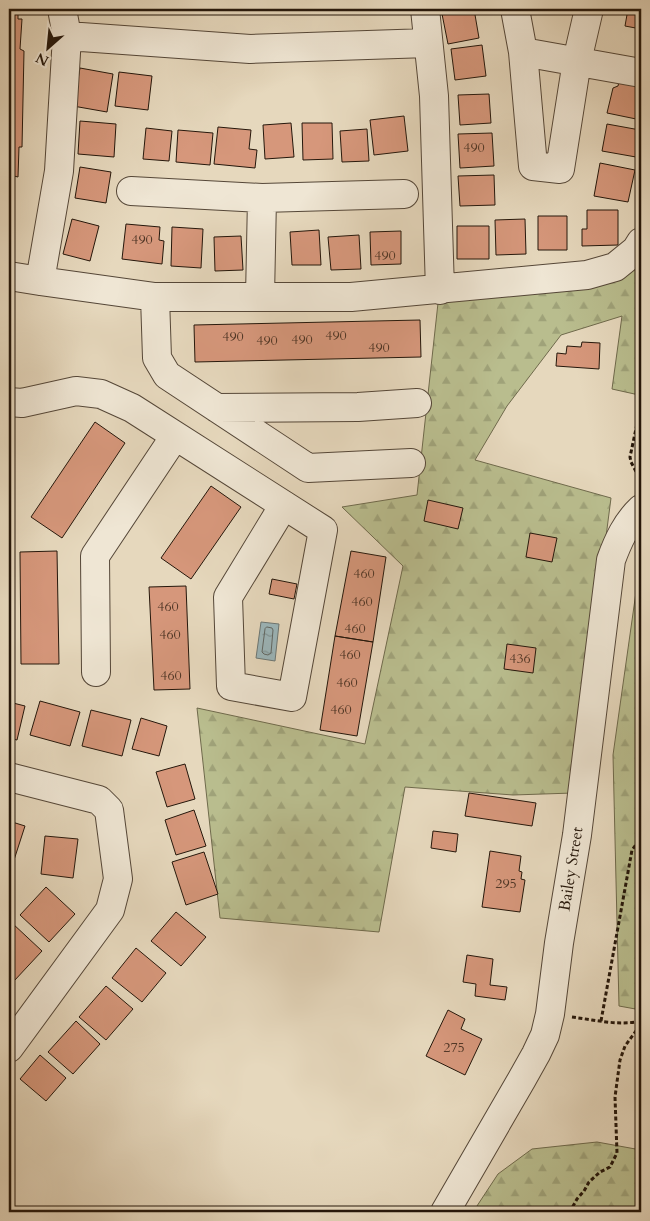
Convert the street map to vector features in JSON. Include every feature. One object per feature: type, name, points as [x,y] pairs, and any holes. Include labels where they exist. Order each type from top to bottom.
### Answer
[{"type":"street","points":[[40,281],[59,171],[67,36],[62,9]]},
{"type":"street","points":[[425,9],[434,96],[440,290]]},
{"type":"street","points":[[515,9],[523,52],[533,166],[560,169],[577,61],[589,9]]},
{"type":"street","points":[[67,36],[250,49],[428,42]]},
{"type":"street","points":[[523,52],[641,73]]},
{"type":"street","points":[[132,191],[262,198],[404,194]]},
{"type":"street","points":[[260,297],[262,198]]},
{"type":"street","points":[[9,276],[155,297],[351,298],[587,275],[614,267],[636,250],[641,242]]},
{"type":"street","points":[[155,297],[157,358],[167,375],[308,468],[410,463]]},
{"type":"street","points":[[9,402],[22,402],[76,392],[101,394],[132,408],[324,530],[292,697],[232,686],[229,627],[228,597],[284,505]]},
{"type":"street","points":[[217,408],[358,407],[417,403]]},
{"type":"street","points":[[96,672],[95,556],[175,436]]},
{"type":"street","name":"Bailey Street","points":[[445,1212],[536,1054],[545,1035],[550,1014],[559,943],[577,835],[611,560],[618,540],[629,522],[641,509]]},
{"type":"street","points":[[9,777],[99,800],[109,810],[118,878],[110,910],[9,1048]]},
{"type":"path","points":[[641,406],[630,457],[641,482]]},
{"type":"path","points":[[601,1021],[632,850],[641,838]]},
{"type":"path","points":[[550,1014],[601,1021],[632,1023],[641,1021]]},
{"type":"path","points":[[569,1212],[589,1182],[600,1172],[610,1168],[617,1153],[615,1097],[620,1060],[625,1046],[641,1027]]},
{"type":"green space","points":[[641,259],[641,385],[639,395],[612,389],[622,316],[561,335],[507,406],[475,460],[611,498],[573,793],[513,795],[405,787],[379,932],[220,918],[197,708],[365,744],[403,566],[342,507],[417,495],[438,303]]},
{"type":"green space","points":[[641,581],[641,1010],[619,1006],[613,755],[637,585]]},
{"type":"green space","points":[[597,1142],[641,1150],[641,1212],[473,1212],[498,1174],[532,1149]]},
{"type":"water","points":[[261,622],[279,624],[275,661],[256,658]]},
{"type":"building","points":[[9,9],[18,9],[18,19],[22,19],[20,49],[24,51],[22,147],[19,147],[18,177],[14,176],[13,209],[10,208],[9,239]]},
{"type":"building","points":[[441,9],[474,9],[479,38],[448,44]]},
{"type":"building","points":[[628,9],[641,9],[641,29],[625,26]]},
{"type":"building","points":[[482,45],[486,76],[455,80],[451,49]]},
{"type":"building","points":[[80,68],[113,74],[107,112],[73,106]]},
{"type":"building","points":[[119,72],[152,76],[148,110],[115,106]]},
{"type":"building","points":[[620,78],[641,82],[641,120],[607,113],[613,88],[618,86]]},
{"type":"building","points":[[489,94],[491,123],[460,125],[458,95]]},
{"type":"building","points":[[404,116],[408,151],[374,155],[370,120]]},
{"type":"building","points":[[80,121],[116,124],[114,157],[78,154]]},
{"type":"building","points":[[291,123],[294,157],[265,159],[263,125]]},
{"type":"building","points":[[302,123],[332,123],[333,159],[303,160]]},
{"type":"building","points":[[607,124],[640,130],[636,157],[602,151]]},
{"type":"building","points":[[218,127],[251,130],[249,149],[257,150],[255,168],[214,164]]},
{"type":"building","points":[[146,128],[172,131],[169,161],[143,159]]},
{"type":"building","points":[[367,129],[369,161],[342,162],[340,131]]},
{"type":"building","points":[[178,130],[213,133],[210,165],[176,162]]},
{"type":"building","points":[[492,133],[494,166],[460,168],[458,134]]},
{"type":"building","points":[[600,163],[635,170],[628,202],[594,196]]},
{"type":"building","points":[[80,167],[111,172],[106,203],[75,198]]},
{"type":"building","points":[[494,175],[495,205],[460,206],[458,176]]},
{"type":"building","points":[[587,210],[618,210],[618,245],[582,246],[582,229],[587,229]]},
{"type":"building","points":[[538,216],[567,216],[567,250],[538,250]]},
{"type":"building","points":[[72,219],[99,226],[90,261],[63,254]]},
{"type":"building","points":[[525,219],[526,254],[496,255],[495,220]]},
{"type":"building","points":[[126,224],[160,227],[159,240],[164,241],[162,264],[122,259]]},
{"type":"building","points":[[457,226],[489,226],[489,259],[457,259]]},
{"type":"building","points":[[172,227],[203,229],[201,268],[171,266]]},
{"type":"building","points":[[319,230],[321,265],[292,265],[290,232]]},
{"type":"building","points":[[401,231],[401,264],[371,265],[370,232]]},
{"type":"building","points":[[359,235],[361,269],[331,270],[328,237]]},
{"type":"building","points":[[241,236],[243,270],[215,271],[214,237]]},
{"type":"building","points":[[420,320],[421,357],[195,362],[194,325]]},
{"type":"building","points":[[582,342],[600,343],[599,369],[556,366],[557,353],[566,354],[567,346],[581,347]]},
{"type":"building","points":[[95,422],[125,443],[62,538],[31,517]]},
{"type":"building","points":[[211,486],[241,507],[191,579],[161,558]]},
{"type":"building","points":[[428,500],[463,508],[458,529],[424,521]]},
{"type":"building","points":[[530,533],[557,538],[552,562],[526,557]]},
{"type":"building","points":[[57,551],[59,664],[21,664],[20,552]]},
{"type":"building","points":[[351,551],[386,557],[373,642],[335,636]]},
{"type":"building","points":[[272,579],[297,584],[294,599],[269,594]]},
{"type":"building","points":[[186,586],[190,689],[154,690],[149,587]]},
{"type":"building","points":[[335,636],[373,642],[357,736],[320,730]]},
{"type":"building","points":[[507,644],[536,648],[533,673],[504,669]]},
{"type":"building","points":[[40,701],[80,712],[70,746],[30,735]]},
{"type":"building","points":[[9,702],[25,706],[17,740],[9,738]]},
{"type":"building","points":[[91,710],[131,720],[122,756],[82,746]]},
{"type":"building","points":[[141,718],[167,726],[159,756],[132,749]]},
{"type":"building","points":[[185,764],[195,799],[167,807],[156,772]]},
{"type":"building","points":[[469,793],[536,803],[532,826],[465,816]]},
{"type":"building","points":[[194,810],[206,846],[176,855],[165,820]]},
{"type":"building","points":[[9,821],[25,826],[14,860],[9,858]]},
{"type":"building","points":[[433,831],[458,834],[456,852],[431,848]]},
{"type":"building","points":[[45,836],[78,839],[73,878],[41,874]]},
{"type":"building","points":[[490,851],[521,856],[519,871],[522,872],[521,879],[525,880],[520,912],[482,907]]},
{"type":"building","points":[[204,852],[218,894],[186,905],[172,862]]},
{"type":"building","points":[[46,887],[75,914],[49,942],[20,915]]},
{"type":"building","points":[[176,912],[206,937],[181,966],[151,941]]},
{"type":"building","points":[[12,923],[42,951],[14,981],[9,976],[9,926]]},
{"type":"building","points":[[136,948],[166,973],[142,1002],[112,978]]},
{"type":"building","points":[[467,955],[493,959],[490,985],[507,987],[505,1000],[475,996],[476,984],[463,982]]},
{"type":"building","points":[[106,986],[133,1009],[106,1040],[79,1017]]},
{"type":"building","points":[[448,1010],[465,1019],[461,1029],[482,1039],[465,1075],[426,1056]]},
{"type":"building","points":[[76,1021],[100,1044],[73,1074],[48,1052]]},
{"type":"building","points":[[40,1055],[66,1078],[46,1101],[20,1079]]}]
